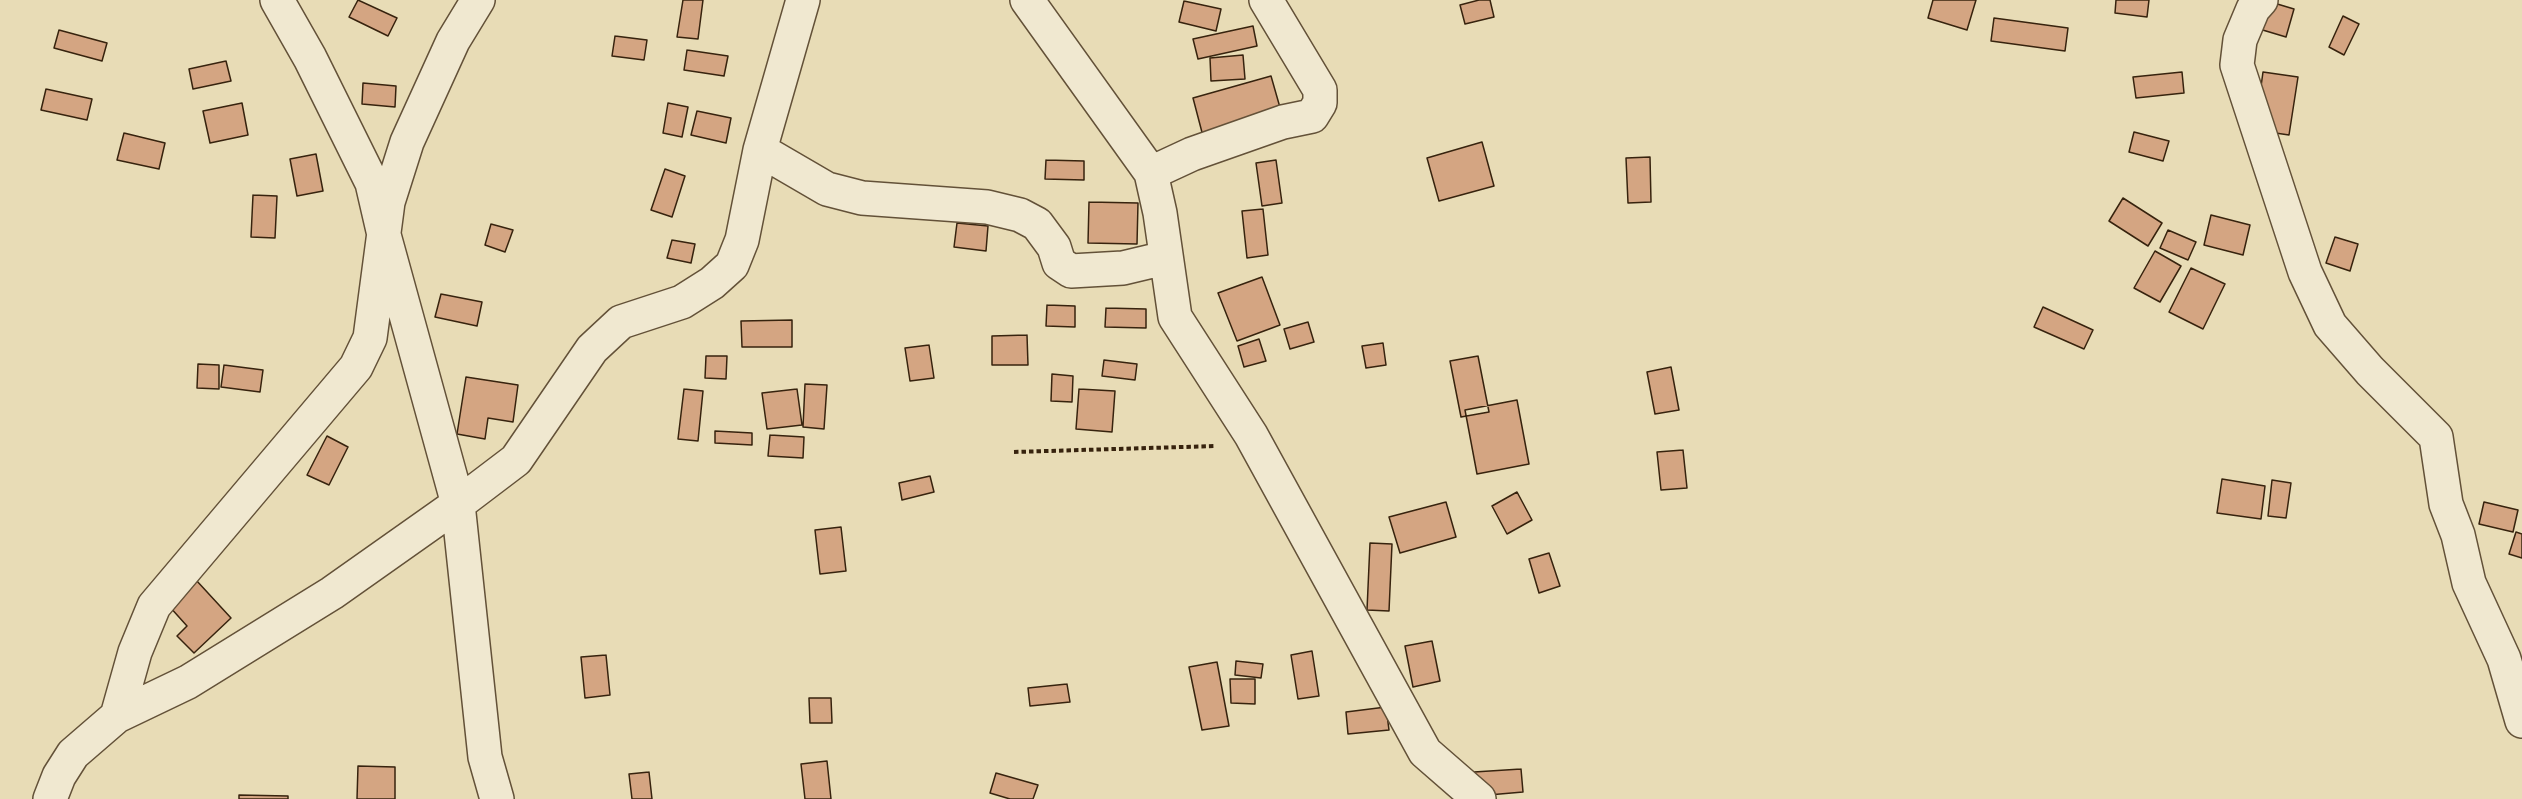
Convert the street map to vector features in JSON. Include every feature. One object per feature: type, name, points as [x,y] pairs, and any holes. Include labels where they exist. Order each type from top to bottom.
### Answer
[{"type":"street","points":[[277,0],[310,58],[372,183],[384,235],[458,504],[484,758],[497,799]]},
{"type":"street","points":[[117,716],[135,652],[154,606],[356,367],[370,338],[388,202],[407,142],[453,40],[478,0]]},
{"type":"street","points":[[50,799],[58,776],[73,754],[117,716],[188,682],[332,593],[458,504],[516,460],[592,349],[621,322],[682,302],[712,283],[732,265],[742,240],[760,150],[803,0]]},
{"type":"street","points":[[1027,0],[1151,173],[1160,213],[1175,317],[1251,435],[1425,752],[1479,799]]},
{"type":"street","points":[[1151,173],[1192,154],[1282,123],[1312,116],[1320,103],[1320,90],[1266,0]]},
{"type":"street","points":[[2261,0],[2253,9],[2240,40],[2237,64],[2305,273],[2330,325],[2370,371],[2436,437],[2446,504],[2458,535],[2469,583],[2504,659],[2522,721]]},
{"type":"street","points":[[760,150],[802,177],[827,189],[861,198],[987,207],[1020,215],[1037,224],[1054,246],[1059,263],[1071,272],[1123,268],[1165,258]]},
{"type":"path","points":[[1014,452],[1210,449],[1251,435]]},
{"type":"building","points":[[358,0],[397,18],[388,36],[349,17]]},
{"type":"building","points":[[683,0],[703,0],[698,39],[677,37]]},
{"type":"building","points":[[1479,0],[1490,0],[1494,17],[1465,24],[1460,5]]},
{"type":"building","points":[[1933,0],[1976,0],[1967,30],[1928,18]]},
{"type":"building","points":[[2116,0],[2149,0],[2147,17],[2115,13]]},
{"type":"building","points":[[2264,0],[2294,9],[2286,37],[2256,28]]},
{"type":"building","points":[[1184,1],[1221,9],[1216,31],[1179,22]]},
{"type":"building","points":[[2343,16],[2359,24],[2344,55],[2329,47]]},
{"type":"building","points":[[1994,18],[2068,28],[2065,51],[1991,41]]},
{"type":"building","points":[[1253,26],[1257,46],[1198,59],[1193,39]]},
{"type":"building","points":[[59,30],[107,43],[102,61],[54,48]]},
{"type":"building","points":[[615,36],[647,40],[644,60],[612,56]]},
{"type":"building","points":[[687,50],[728,56],[724,76],[684,70]]},
{"type":"building","points":[[1243,55],[1245,79],[1211,81],[1210,58]]},
{"type":"building","points":[[226,61],[231,81],[193,89],[189,69]]},
{"type":"building","points":[[2182,72],[2184,93],[2136,98],[2133,77]]},
{"type":"building","points":[[2263,72],[2298,77],[2289,135],[2255,130]]},
{"type":"building","points":[[1271,76],[1283,118],[1204,140],[1193,98]]},
{"type":"building","points":[[363,83],[396,86],[395,107],[362,104]]},
{"type":"building","points":[[46,89],[92,99],[87,120],[41,110]]},
{"type":"building","points":[[242,103],[248,135],[210,143],[203,111]]},
{"type":"building","points":[[668,103],[688,107],[682,137],[663,133]]},
{"type":"building","points":[[697,111],[731,118],[726,143],[691,135]]},
{"type":"building","points":[[2134,132],[2169,141],[2163,161],[2129,152]]},
{"type":"building","points":[[124,133],[165,143],[159,169],[117,160]]},
{"type":"building","points":[[1482,142],[1494,186],[1439,201],[1427,158]]},
{"type":"building","points":[[316,154],[323,191],[297,196],[290,159]]},
{"type":"building","points":[[1650,157],[1651,202],[1628,203],[1626,158]]},
{"type":"building","points":[[1046,160],[1084,161],[1084,180],[1045,179]]},
{"type":"building","points":[[1276,160],[1282,203],[1262,206],[1256,163]]},
{"type":"building","points":[[665,169],[685,176],[672,217],[651,210]]},
{"type":"building","points":[[253,195],[277,196],[275,238],[251,237]]},
{"type":"building","points":[[2123,198],[2162,223],[2148,246],[2109,221]]},
{"type":"building","points":[[1089,202],[1138,203],[1137,244],[1088,243]]},
{"type":"building","points":[[1263,209],[1268,255],[1247,258],[1242,211]]},
{"type":"building","points":[[2211,215],[2250,225],[2243,255],[2204,245]]},
{"type":"building","points":[[957,223],[988,226],[986,251],[954,247]]},
{"type":"building","points":[[491,224],[513,230],[505,252],[485,245]]},
{"type":"building","points":[[2168,230],[2196,242],[2188,260],[2160,248]]},
{"type":"building","points":[[2335,237],[2358,244],[2350,271],[2326,263]]},
{"type":"building","points":[[672,240],[695,244],[691,263],[667,258]]},
{"type":"building","points":[[2155,251],[2181,266],[2160,302],[2134,288]]},
{"type":"building","points":[[2191,268],[2225,284],[2203,329],[2169,312]]},
{"type":"building","points":[[1262,277],[1280,325],[1237,341],[1218,293]]},
{"type":"building","points":[[441,294],[482,302],[477,326],[435,317]]},
{"type":"building","points":[[1047,305],[1075,306],[1075,327],[1046,326]]},
{"type":"building","points":[[2043,307],[2093,330],[2084,349],[2034,327]]},
{"type":"building","points":[[1106,308],[1146,309],[1146,328],[1105,327]]},
{"type":"building","points":[[792,320],[792,347],[742,347],[741,321]]},
{"type":"building","points":[[1308,322],[1314,342],[1290,349],[1284,329]]},
{"type":"building","points":[[1027,335],[1028,365],[992,365],[992,336]]},
{"type":"building","points":[[1259,339],[1266,361],[1244,367],[1238,346]]},
{"type":"building","points":[[1383,343],[1386,365],[1366,368],[1362,346]]},
{"type":"building","points":[[929,345],[934,378],[910,381],[905,348]]},
{"type":"building","points":[[706,356],[727,356],[726,379],[705,378]]},
{"type":"building","points":[[1478,356],[1489,412],[1461,417],[1450,361]]},
{"type":"building","points":[[1104,360],[1137,364],[1135,380],[1102,376]]},
{"type":"building","points":[[198,364],[219,365],[219,389],[197,388]]},
{"type":"building","points":[[224,365],[263,370],[260,392],[221,387]]},
{"type":"building","points":[[1671,367],[1679,410],[1655,414],[1647,372]]},
{"type":"building","points":[[1052,374],[1073,376],[1072,402],[1051,401]]},
{"type":"building","points":[[466,377],[518,385],[513,422],[488,418],[485,439],[457,434]]},
{"type":"building","points":[[805,384],[827,385],[824,429],[803,427]]},
{"type":"building","points":[[684,389],[703,391],[698,441],[678,439]]},
{"type":"building","points":[[797,389],[802,425],[767,429],[762,393]]},
{"type":"building","points":[[1079,389],[1115,391],[1112,432],[1076,429]]},
{"type":"building","points":[[1517,400],[1529,464],[1477,474],[1465,410]]},
{"type":"building","points":[[715,431],[752,433],[752,445],[715,443]]},
{"type":"building","points":[[770,435],[804,437],[803,458],[768,456]]},
{"type":"building","points":[[327,436],[348,447],[329,485],[307,475]]},
{"type":"building","points":[[1683,450],[1687,488],[1661,490],[1657,452]]},
{"type":"building","points":[[930,476],[934,492],[902,500],[899,483]]},
{"type":"building","points":[[2222,479],[2265,486],[2261,519],[2217,513]]},
{"type":"building","points":[[2272,480],[2291,483],[2286,518],[2268,516]]},
{"type":"building","points":[[1517,492],[1532,520],[1507,534],[1492,506]]},
{"type":"building","points":[[1446,502],[1456,537],[1400,553],[1389,517]]},
{"type":"building","points":[[2484,502],[2518,510],[2513,532],[2479,524]]},
{"type":"building","points":[[841,527],[846,571],[820,574],[815,530]]},
{"type":"building","points":[[2516,532],[2522,534],[2522,558],[2509,554]]},
{"type":"building","points":[[1370,543],[1392,544],[1389,611],[1367,610]]},
{"type":"building","points":[[1549,553],[1560,586],[1539,593],[1529,559]]},
{"type":"building","points":[[196,580],[231,618],[194,653],[177,636],[187,626],[169,606]]},
{"type":"building","points":[[1432,641],[1440,681],[1413,687],[1405,646]]},
{"type":"building","points":[[1312,651],[1319,696],[1298,699],[1291,655]]},
{"type":"building","points":[[606,655],[610,695],[585,698],[581,657]]},
{"type":"building","points":[[1236,661],[1263,664],[1261,678],[1235,675]]},
{"type":"building","points":[[1217,662],[1229,726],[1202,730],[1189,667]]},
{"type":"building","points":[[1230,679],[1255,679],[1255,704],[1231,703]]},
{"type":"building","points":[[1067,684],[1070,702],[1030,706],[1028,688]]},
{"type":"building","points":[[809,698],[831,698],[832,723],[810,723]]},
{"type":"building","points":[[1386,707],[1389,730],[1348,734],[1346,712]]},
{"type":"building","points":[[827,761],[831,799],[805,799],[801,764]]},
{"type":"building","points":[[358,766],[395,767],[395,799],[357,799]]},
{"type":"building","points":[[1521,769],[1523,792],[1477,796],[1474,772]]},
{"type":"building","points":[[649,772],[652,799],[632,799],[629,774]]},
{"type":"building","points":[[996,773],[1038,785],[1033,799],[1010,799],[990,793]]},
{"type":"building","points":[[239,795],[288,796],[288,799],[239,799]]}]
